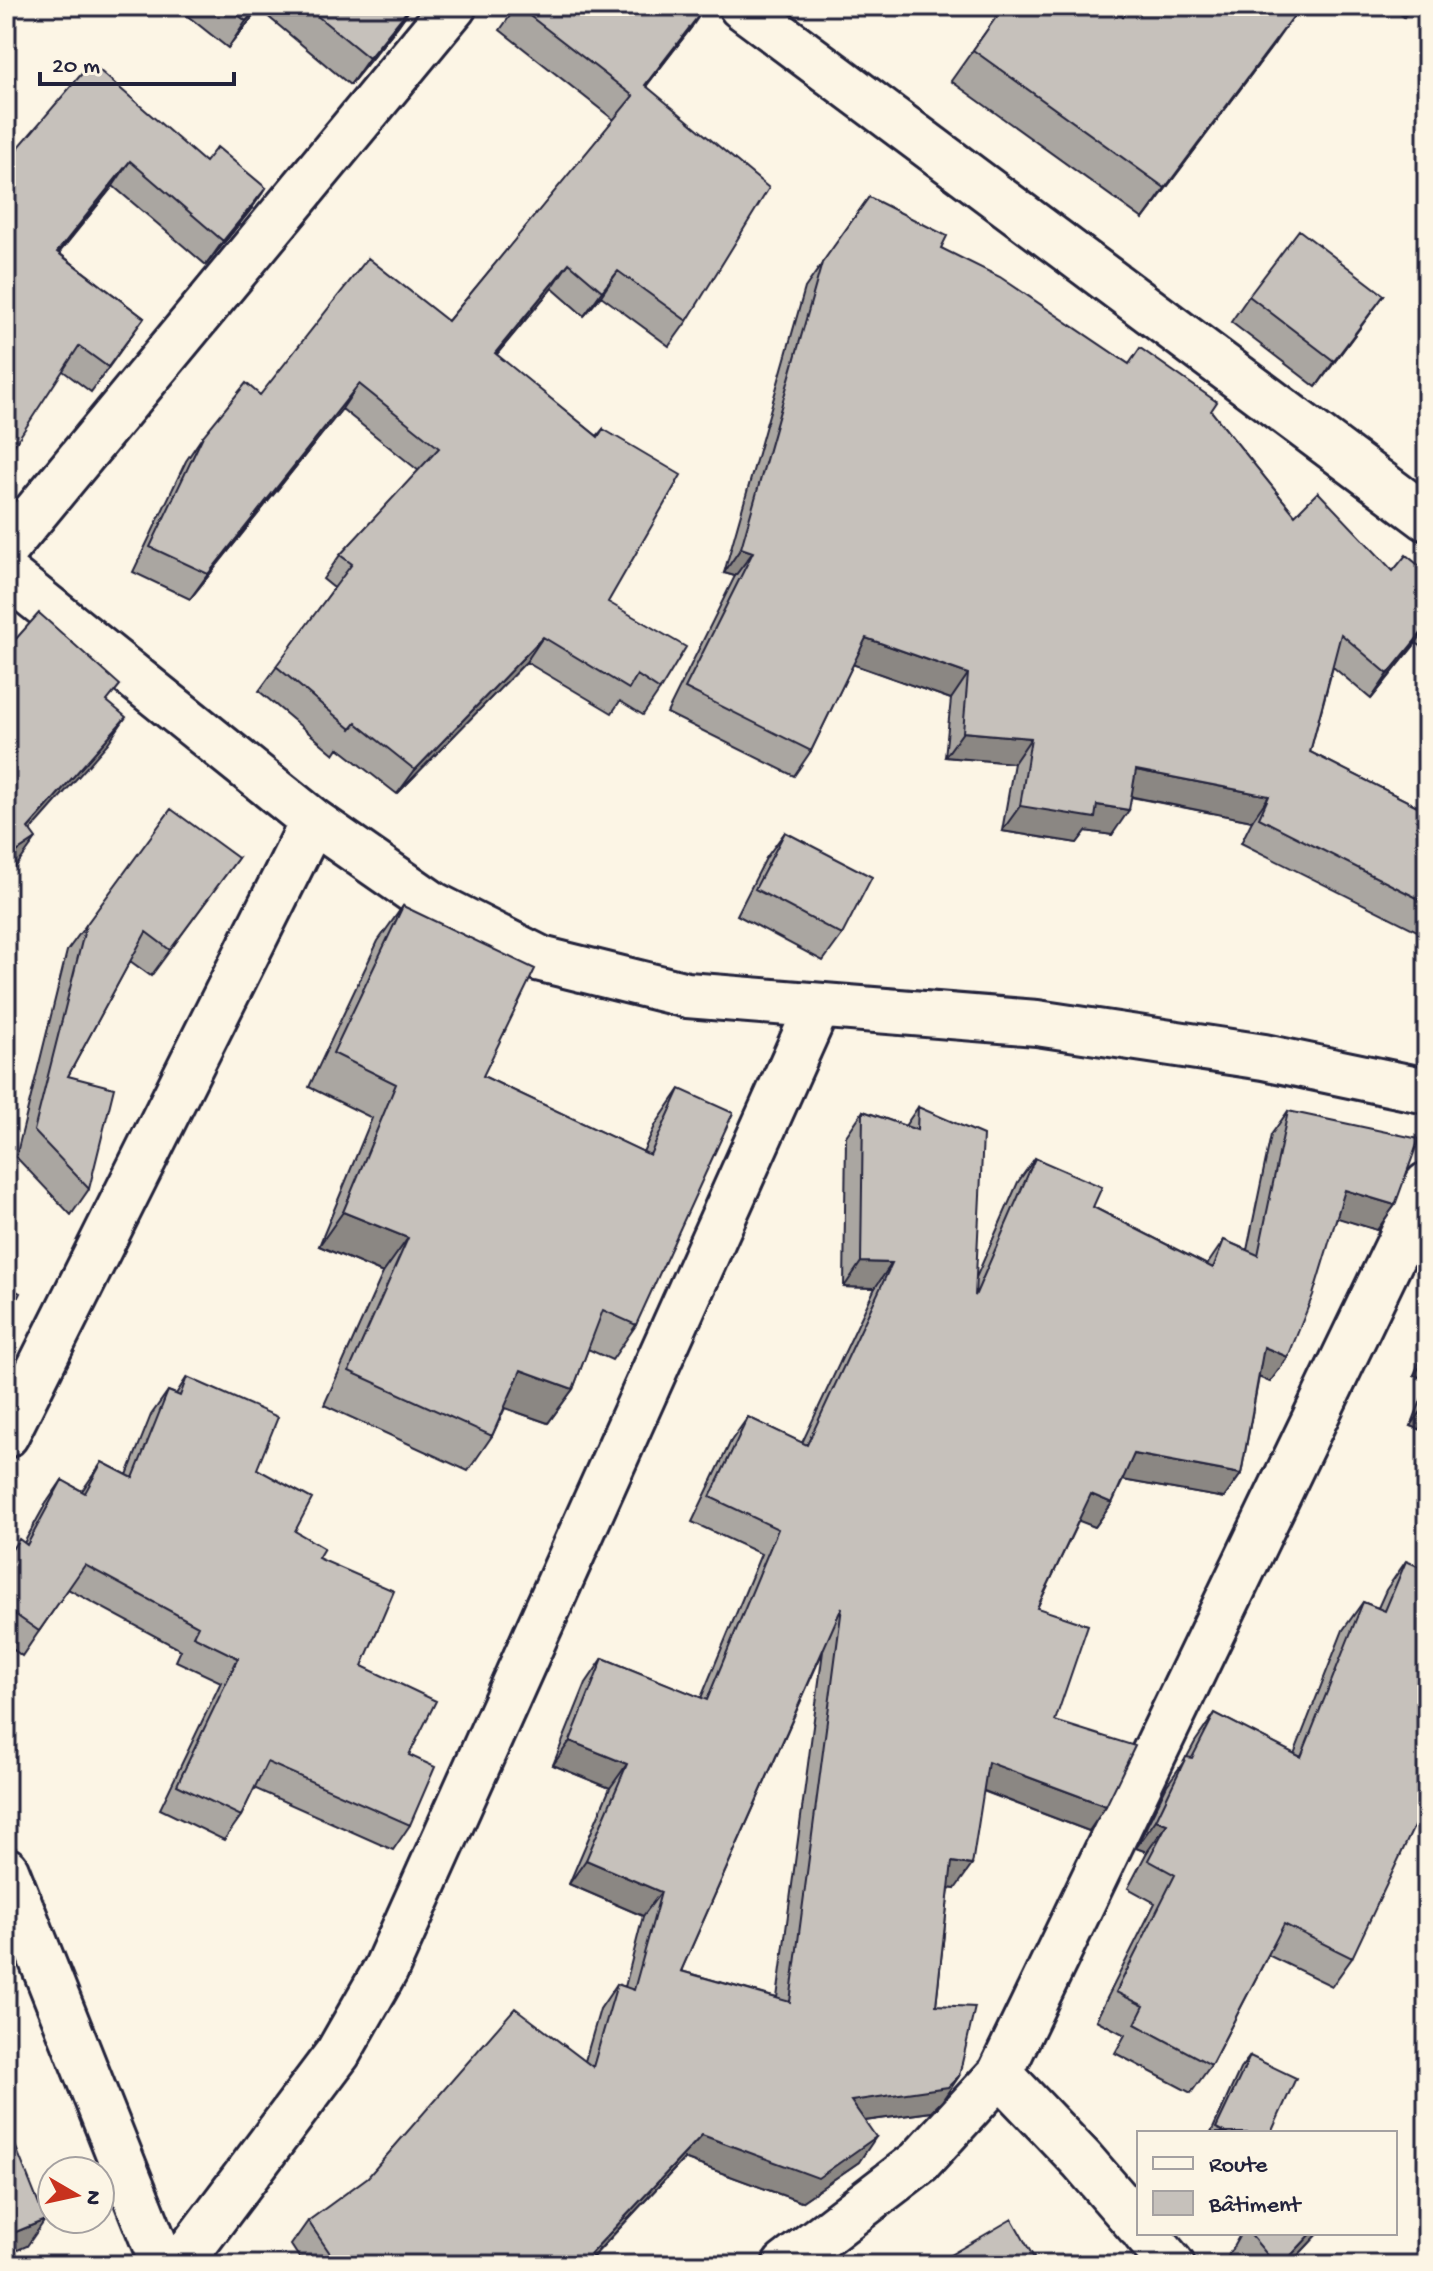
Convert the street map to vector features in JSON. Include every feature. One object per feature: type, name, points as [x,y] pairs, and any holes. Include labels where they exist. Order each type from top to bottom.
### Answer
[{"type":"street","points":[[6,548],[454,6]]},
{"type":"street","points":[[741,6],[1427,518]]},
{"type":"street","points":[[6,574],[313,821],[434,905],[541,959],[687,995],[1037,1023],[1264,1057],[1427,1091]]},
{"type":"street","points":[[6,1435],[313,821]]},
{"type":"street","points":[[179,2265],[338,2053],[386,1969],[818,1006]]},
{"type":"street","points":[[785,2265],[919,2162],[1000,2074],[1427,1185]]},
{"type":"street","points":[[6,1870],[163,2265]]},
{"type":"street","points":[[1000,2074],[1082,2160],[1137,2224]]},
{"type":"street","points":[[1147,2235],[1172,2265]]},
{"type":"building","points":[[227,6],[259,6],[246,21]]},
{"type":"building","points":[[305,6],[411,6],[369,58]]},
{"type":"building","points":[[517,6],[706,6],[645,85],[769,188],[687,321],[618,271],[602,291],[569,263],[495,353],[598,437],[603,429],[681,475],[608,602],[686,647],[660,690],[637,675],[629,689],[543,637],[415,770],[356,723],[351,729],[276,666],[352,564],[340,555],[439,448],[359,384],[208,574],[150,547],[203,436],[246,383],[260,395],[368,258],[448,321],[633,96]]},
{"type":"building","points":[[1004,6],[1108,6],[1123,17],[1131,6],[1286,6],[1296,13],[1165,188],[973,50]]},
{"type":"building","points":[[91,63],[205,162],[217,147],[266,188],[223,241],[130,161],[57,252],[144,318],[108,367],[79,346],[6,458],[6,162]]},
{"type":"building","points":[[869,197],[947,236],[941,248],[1000,277],[1129,364],[1140,348],[1217,402],[1211,411],[1295,515],[1318,492],[1393,571],[1406,555],[1427,572],[1427,626],[1388,674],[1341,634],[1310,752],[1427,811],[1427,903],[1259,818],[1269,796],[1136,770],[1129,810],[1097,805],[1095,818],[1020,806],[1031,738],[963,732],[968,674],[866,638],[811,751],[685,688],[753,552],[741,548],[822,263]]},
{"type":"building","points":[[1299,230],[1384,295],[1334,361],[1249,296]]},
{"type":"building","points":[[39,613],[120,685],[107,701],[126,717],[28,828],[36,839],[6,859],[6,650]]},
{"type":"building","points":[[171,809],[238,858],[170,950],[146,932],[68,1076],[114,1088],[89,1189],[34,1131],[86,925]]},
{"type":"building","points":[[785,832],[872,877],[842,935],[755,889]]},
{"type":"building","points":[[403,906],[535,969],[483,1076],[650,1155],[680,1089],[733,1113],[636,1325],[603,1310],[573,1389],[521,1370],[492,1436],[349,1371],[408,1238],[343,1212],[396,1084],[333,1053]]},
{"type":"building","points":[[918,1107],[983,1135],[975,1296],[1035,1158],[1102,1187],[1093,1207],[1213,1268],[1224,1240],[1258,1255],[1288,1111],[1419,1139],[1395,1205],[1345,1190],[1313,1295],[1288,1357],[1264,1347],[1241,1474],[1134,1454],[1112,1503],[1091,1494],[1037,1608],[1088,1625],[1055,1721],[1135,1746],[1106,1806],[988,1762],[972,1865],[952,1862],[936,2005],[975,2007],[959,2076],[948,2087],[851,2101],[876,2137],[818,2178],[702,2135],[590,2254],[598,2265],[338,2265],[308,2221],[368,2177],[515,2008],[593,2067],[617,1984],[634,1990],[661,1892],[586,1860],[627,1764],[570,1741],[603,1658],[707,1700],[778,1529],[710,1497],[748,1417],[807,1445],[892,1263],[861,1262],[863,1111],[917,1130]],"holes":[[[842,1607],[790,2002],[681,1971]]]},
{"type":"building","points":[[6,1286],[20,1293],[6,1322]]},
{"type":"building","points":[[187,1377],[278,1417],[257,1469],[312,1499],[295,1531],[324,1548],[318,1558],[394,1591],[362,1666],[436,1701],[409,1755],[435,1767],[410,1825],[267,1762],[241,1816],[177,1785],[238,1658],[193,1636],[198,1626],[85,1565],[39,1631],[6,1608],[6,1558],[19,1539],[27,1545],[62,1480],[85,1493],[102,1462],[133,1478],[168,1391],[180,1396]]},
{"type":"building","points":[[1406,1561],[1427,1570],[1427,1799],[1352,1958],[1284,1924],[1211,2065],[1135,2024],[1144,2006],[1116,1992],[1175,1875],[1148,1860],[1167,1824],[1156,1820],[1186,1757],[1192,1758],[1215,1713],[1301,1757],[1363,1602],[1385,1611]]},
{"type":"building","points":[[1250,2056],[1296,2078],[1272,2131],[1222,2131],[1216,2128]]},
{"type":"building","points":[[13,2140],[36,2198],[36,2224],[6,2236],[6,2143]]},
{"type":"building","points":[[1012,2219],[1038,2265],[933,2265]]},
{"type":"building","points":[[1251,2235],[1310,2235],[1282,2265],[1276,2265]]}]
